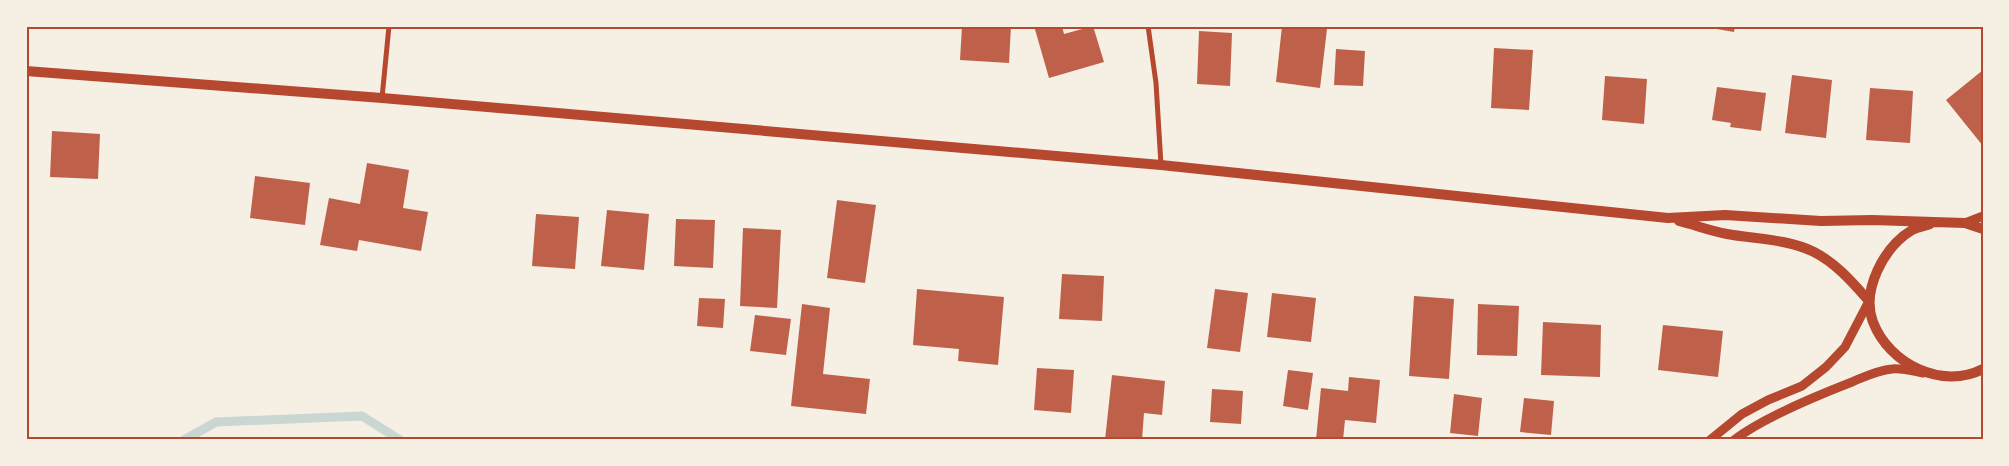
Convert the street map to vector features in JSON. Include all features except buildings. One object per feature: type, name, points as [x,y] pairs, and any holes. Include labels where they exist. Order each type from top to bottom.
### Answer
[{"type":"main road","points":[[26,71],[382,98],[1161,165],[1668,218],[1725,215],[1821,221],[1938,222],[1966,223],[1983,229]]},
{"type":"main road","points":[[1668,218],[1726,234],[1781,242],[1813,252],[1829,262],[1869,301]]},
{"type":"main road","points":[[1938,222],[1913,230],[1892,246],[1878,269],[1869,301],[1873,322],[1888,346],[1906,363],[1927,374],[1952,377],[1975,372],[1983,368]]},
{"type":"street","points":[[382,98],[389,26]]},
{"type":"street","points":[[1148,26],[1156,83],[1161,165]]},
{"type":"street","points":[[1966,223],[1983,216]]},
{"type":"street","points":[[1710,440],[1742,414],[1768,400],[1802,386],[1826,367],[1845,347],[1869,301]]},
{"type":"street","points":[[1734,440],[1743,432],[1780,414],[1868,376],[1892,369],[1927,374]]},
{"type":"waterway","points":[[184,440],[216,422],[362,416],[400,440]]}]
